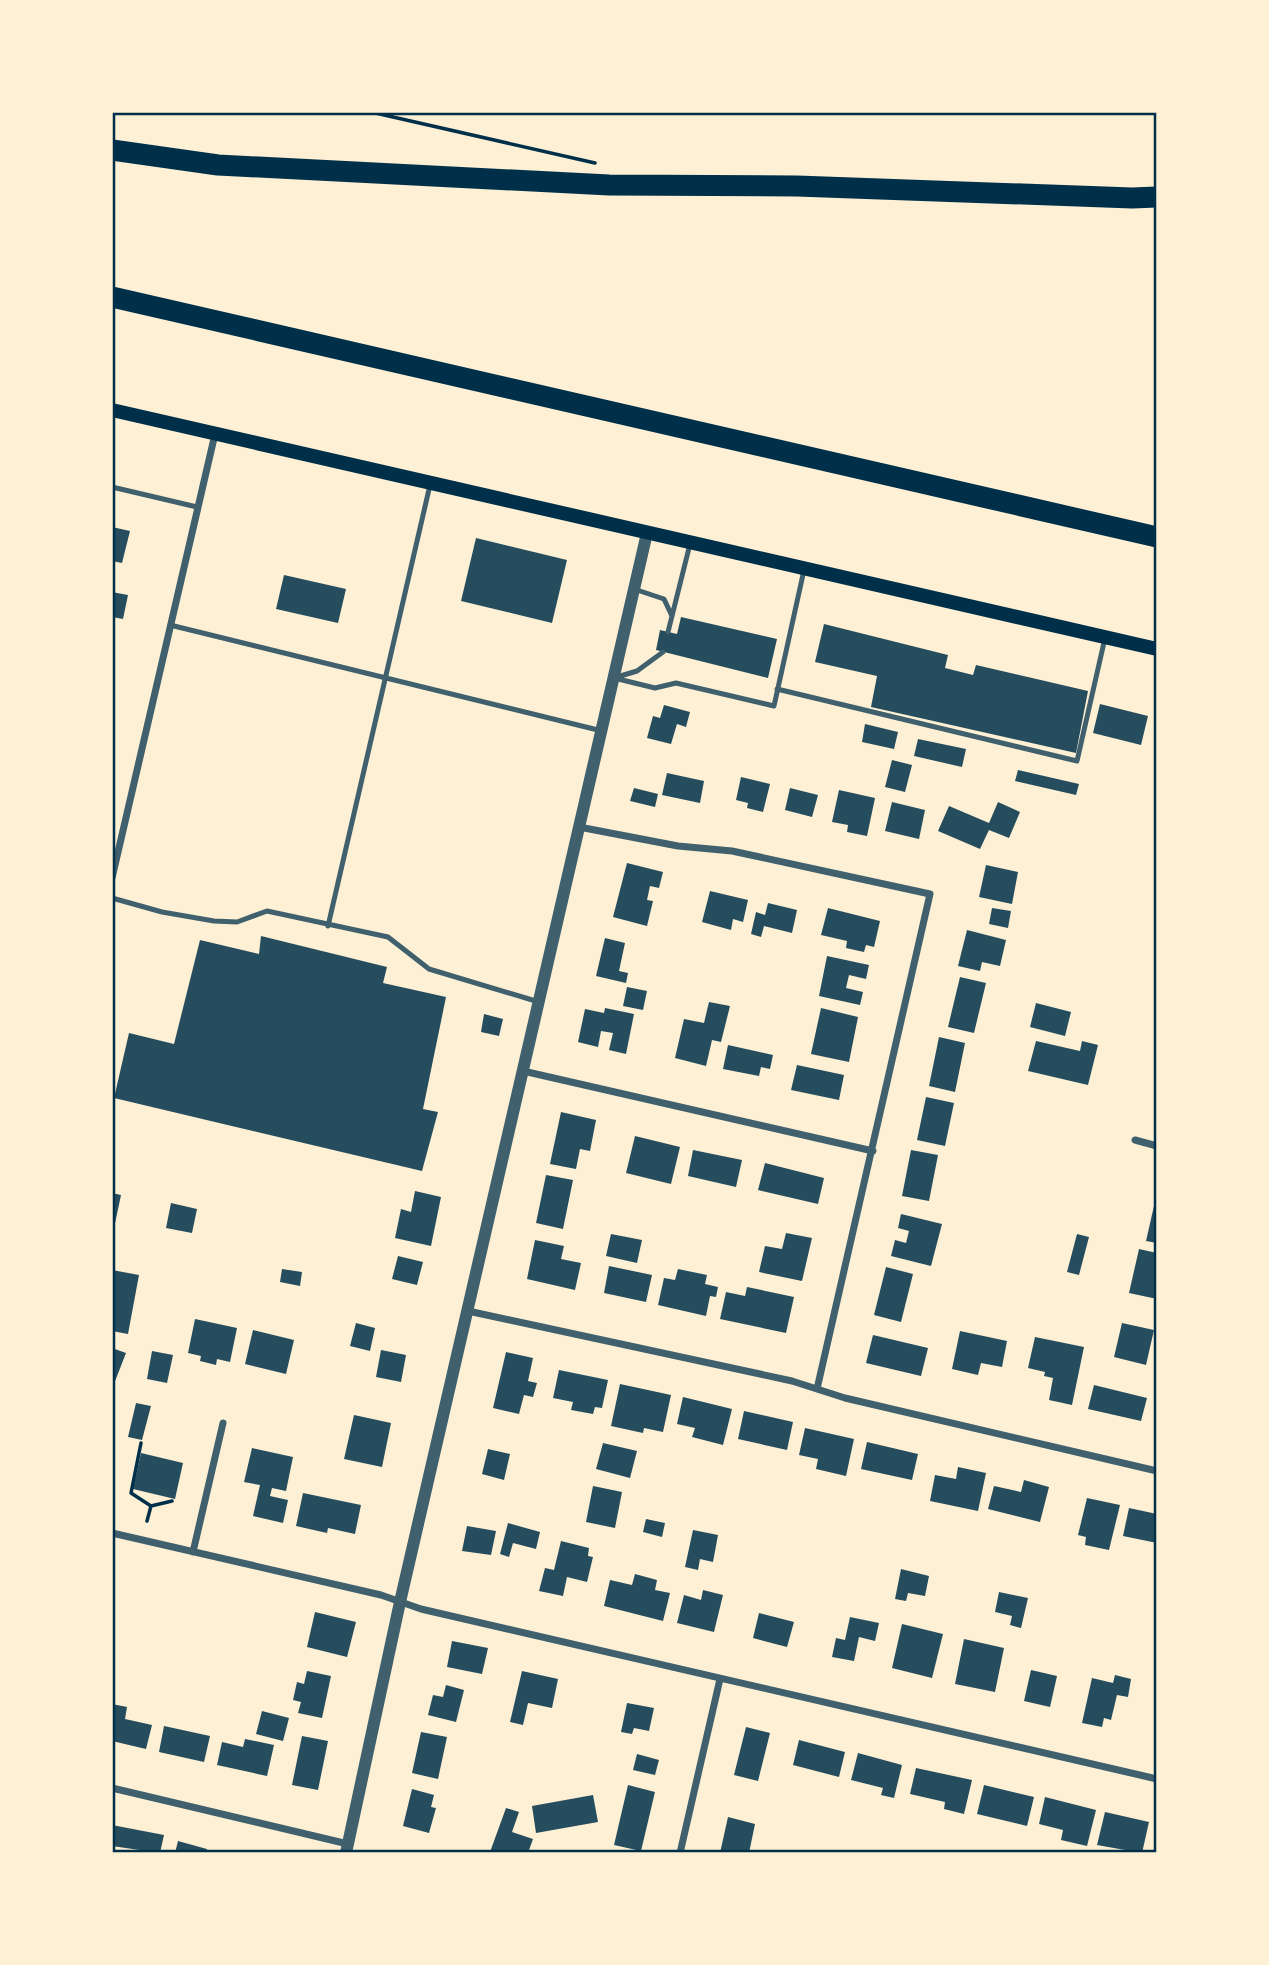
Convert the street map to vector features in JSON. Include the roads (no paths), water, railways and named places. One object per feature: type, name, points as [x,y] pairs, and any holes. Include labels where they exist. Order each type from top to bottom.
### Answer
[{"type":"highway","points":[[112,150],[218,165],[609,185],[797,186],[1157,197]]},
{"type":"highway","points":[[112,297],[1157,537]]},
{"type":"main road","points":[[112,410],[1157,649]]},
{"type":"street","points":[[112,878],[215,434]]},
{"type":"street","points":[[112,1788],[347,1848],[400,1602],[647,533]]},
{"type":"street","points":[[579,827],[678,846],[732,851],[930,894],[817,1389]]},
{"type":"street","points":[[523,1071],[873,1151]]},
{"type":"street","points":[[1135,1140],[1157,1146]]},
{"type":"street","points":[[468,1311],[792,1381],[845,1398],[1157,1471]]},
{"type":"street","points":[[193,1552],[223,1423]]},
{"type":"street","points":[[112,1533],[381,1595],[421,1609],[1157,1779]]},
{"type":"street","points":[[680,1853],[720,1679]]},
{"type":"lane","points":[[328,926],[430,482]]},
{"type":"lane","points":[[112,487],[198,507]]},
{"type":"lane","points":[[668,632],[690,543]]},
{"type":"lane","points":[[614,678],[655,688],[676,683],[774,706],[804,570]]},
{"type":"lane","points":[[634,589],[664,599],[672,615]]},
{"type":"lane","points":[[170,625],[602,732]]},
{"type":"lane","points":[[777,689],[1077,761],[1105,638]]},
{"type":"lane","points":[[614,678],[638,671],[663,652]]},
{"type":"lane","points":[[112,898],[162,912],[214,921],[237,922],[267,911],[388,937],[429,969],[539,1002]]}]
